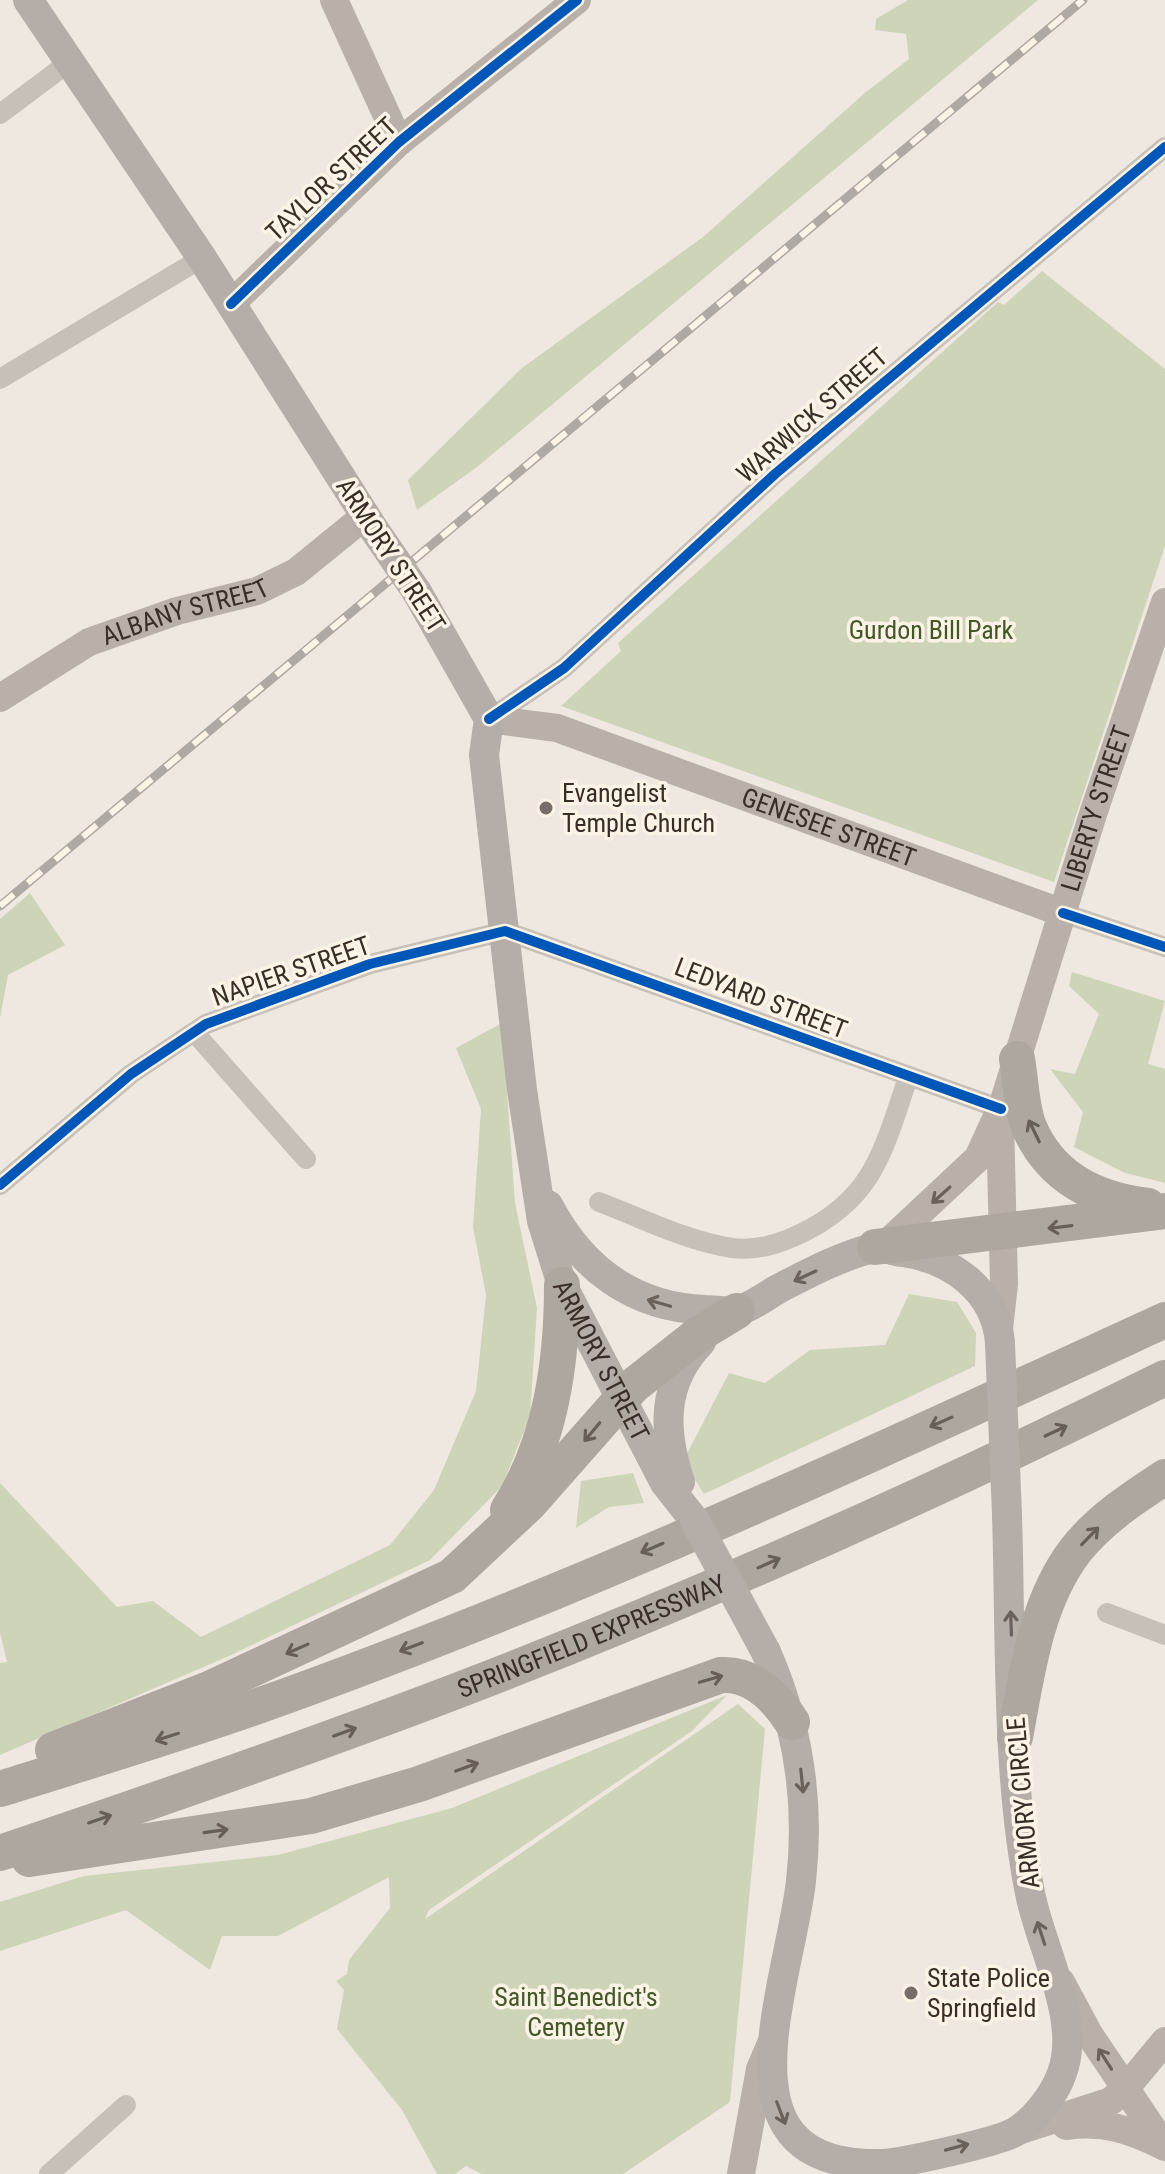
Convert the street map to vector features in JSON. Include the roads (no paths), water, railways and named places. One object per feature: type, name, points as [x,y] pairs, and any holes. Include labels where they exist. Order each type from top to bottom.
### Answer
[{"type":"highway","points":[[1017,1059],[1029,1126],[1050,1161],[1080,1187],[1105,1198],[1165,1210]]},
{"type":"highway","points":[[880,1247],[1165,1210]]},
{"type":"highway","points":[[486,1544],[514,1500],[550,1407],[559,1366],[562,1285]]},
{"type":"highway","points":[[0,1773],[209,1689],[452,1576],[529,1504],[620,1399],[675,1352],[731,1315]]},
{"type":"highway","points":[[0,1789],[261,1705],[503,1610],[804,1483],[1165,1320]]},
{"type":"highway","name":"SPRINGFIELD EXPRESSWAY","points":[[0,1853],[387,1717],[570,1646],[837,1533],[1165,1378]]},
{"type":"highway","points":[[1015,1737],[1035,1635],[1075,1552],[1117,1511],[1165,1477]]},
{"type":"highway","points":[[0,1863],[311,1816],[419,1784],[721,1675],[737,1676],[760,1686],[775,1699],[792,1722]]},
{"type":"main road","name":"ARMORY STREET","points":[[28,0],[202,258],[281,386],[417,592],[489,719],[484,755],[522,1090],[542,1221],[562,1285],[620,1399],[695,1521]]},
{"type":"main road","points":[[334,0],[399,142]]},
{"type":"main road","name":"TAYLOR STREET","points":[[231,304],[399,142],[577,0]]},
{"type":"main road","name":"ALBANY STREET","points":[[0,698],[103,636],[177,611],[257,591],[296,572],[369,522]]},
{"type":"main road","name":"LIBERTY STREET","points":[[880,1247],[978,1158],[1001,1109],[1093,814],[1157,660],[1165,602]]},
{"type":"main road","name":"GENESEE STREET","points":[[489,719],[557,728],[1063,913]]},
{"type":"main road","name":"LIBERTY STREET","points":[[1000,1336],[1004,1284],[1001,1109]]},
{"type":"main road","name":"ARMORY STREET","points":[[539,1187],[560,1227],[591,1266],[612,1283],[638,1296],[683,1309],[731,1315]]},
{"type":"main road","points":[[676,1488],[667,1437],[670,1397],[682,1365],[731,1315],[819,1269],[880,1247]]},
{"type":"main road","name":"ARMORY CIRCLE","points":[[695,1521],[766,1652],[792,1722],[802,1785],[804,1849],[797,1912],[774,2037],[775,2097],[784,2123],[794,2136],[816,2153],[841,2162],[900,2163],[1028,2129],[1065,2064],[1066,2036],[1054,1970],[1033,1906],[1025,1866],[1015,1737],[1000,1336],[983,1299],[957,1270],[932,1258],[880,1247]]},
{"type":"main road","points":[[1028,2129],[1119,2126],[1165,2147],[1089,2034],[1054,1970]]},
{"type":"main road","points":[[741,2174],[760,2069],[774,2037]]},
{"type":"main road","points":[[1028,2129],[1111,2101],[1165,2041]]},
{"type":"main road","points":[[871,2174],[900,2163]]},
{"type":"street","points":[[0,114],[68,63]]},
{"type":"street","name":"WARWICK STREET","points":[[489,719],[564,668],[775,474],[1165,147]]},
{"type":"street","points":[[0,379],[202,258]]},
{"type":"street","name":"GENESEE STREET","points":[[1063,913],[1165,947]]},
{"type":"street","name":"NAPIER STREET","points":[[0,1185],[131,1074],[194,1032],[245,1009],[370,964],[505,931]]},
{"type":"street","name":"LEDYARD STREET","points":[[505,931],[652,981],[908,1078],[1001,1109]]},
{"type":"street","points":[[194,1032],[306,1159]]},
{"type":"street","points":[[599,1202],[705,1242],[733,1248],[760,1249],[792,1238],[825,1222],[861,1190],[884,1146],[908,1078]]},
{"type":"street","points":[[1107,1613],[1165,1635]]},
{"type":"street","points":[[49,2174],[126,2105]]},
{"type":"railway","points":[[0,906],[1083,0]]},
{"type":"place","name":"Evangelist Temple Church","points":[[546,808]]},
{"type":"place","name":"State Police Springfield","points":[[911,1993]]},
{"type":"park label","name":"Gurdon Bill Park","points":[[931,630]]},
{"type":"park label","name":"Saint Benedict's Cemetery","points":[[576,2012]]}]
